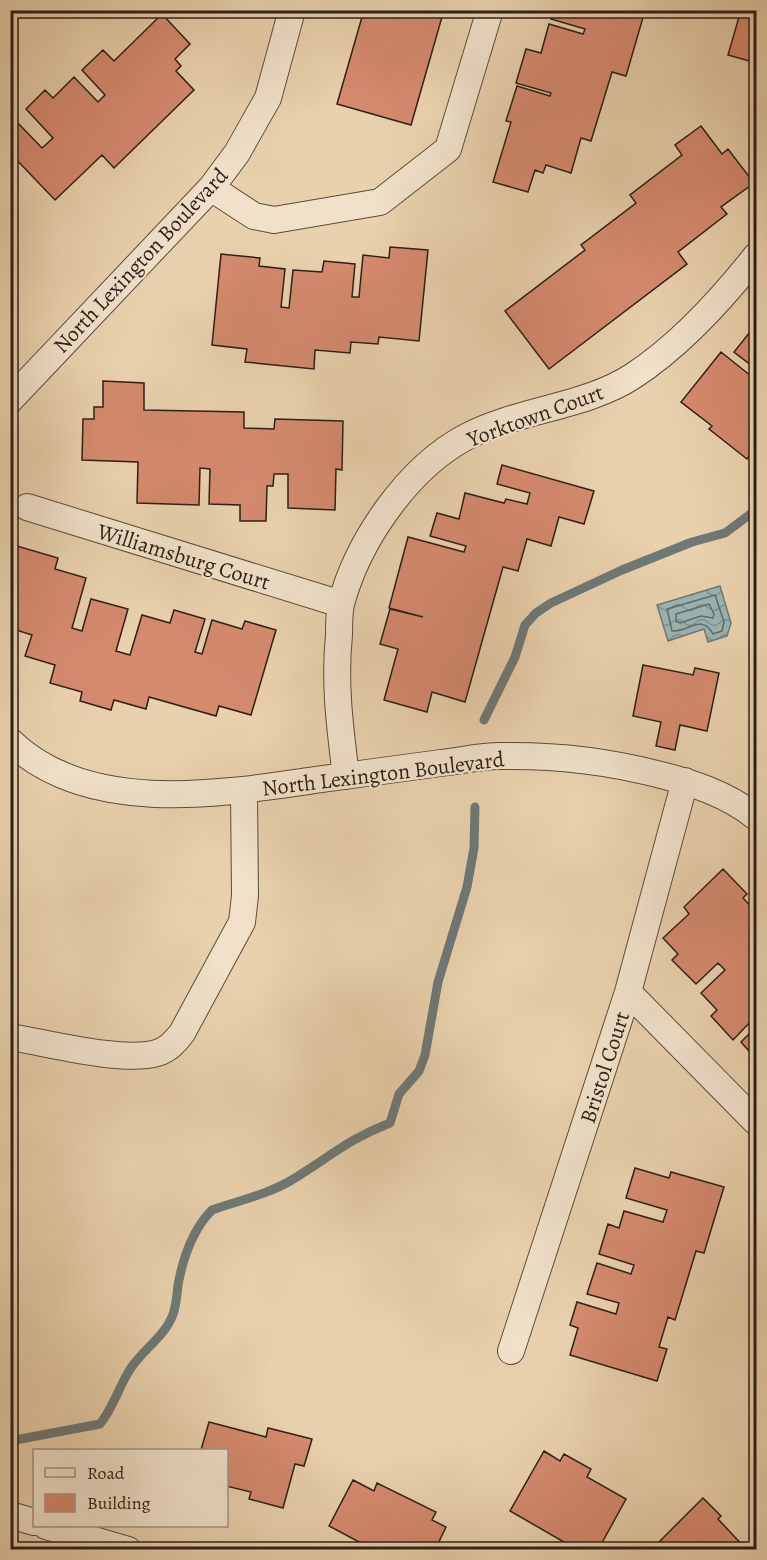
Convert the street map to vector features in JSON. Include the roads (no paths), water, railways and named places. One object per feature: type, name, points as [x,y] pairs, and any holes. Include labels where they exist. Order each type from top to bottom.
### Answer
[{"type":"street","name":"North Lexington Boulevard","points":[[10,400],[211,188],[237,153],[268,98],[292,10]]},
{"type":"street","points":[[211,188],[254,216],[274,220],[380,202],[448,149],[490,10]]},
{"type":"street","name":"Yorktown Court","points":[[346,776],[336,671],[341,604],[357,563],[382,515],[428,462],[467,436],[609,388],[632,377],[701,317],[756,256]]},
{"type":"street","name":"Williamsburg Court","points":[[27,507],[341,604]]},
{"type":"street","name":"North Lexington Boulevard","points":[[14,752],[102,787],[158,795],[244,790],[498,756],[557,758],[626,766],[685,781],[719,793],[756,817]]},
{"type":"street","name":"Bristol Court","points":[[511,1351],[628,992],[685,781]]},
{"type":"street","points":[[10,1037],[107,1053],[142,1056],[159,1053],[172,1045],[187,1023],[242,922],[245,896],[244,790]]},
{"type":"street","points":[[628,992],[756,1122]]},
{"type":"street","points":[[10,1515],[33,1522]]},
{"type":"street","points":[[49,1527],[128,1550]]},
{"type":"water","points":[[720,586],[731,623],[727,636],[708,642],[704,629],[668,641],[657,605]]},
{"type":"waterway","points":[[484,720],[515,657],[525,625],[536,613],[551,603],[622,570],[692,542],[725,533],[756,510]]},
{"type":"waterway","points":[[10,1441],[100,1424],[134,1364],[168,1325],[175,1306],[186,1255],[199,1226],[212,1210],[281,1186],[350,1143],[390,1123],[399,1094],[419,1071],[425,1055],[438,982],[467,887],[474,848],[475,807]]}]
